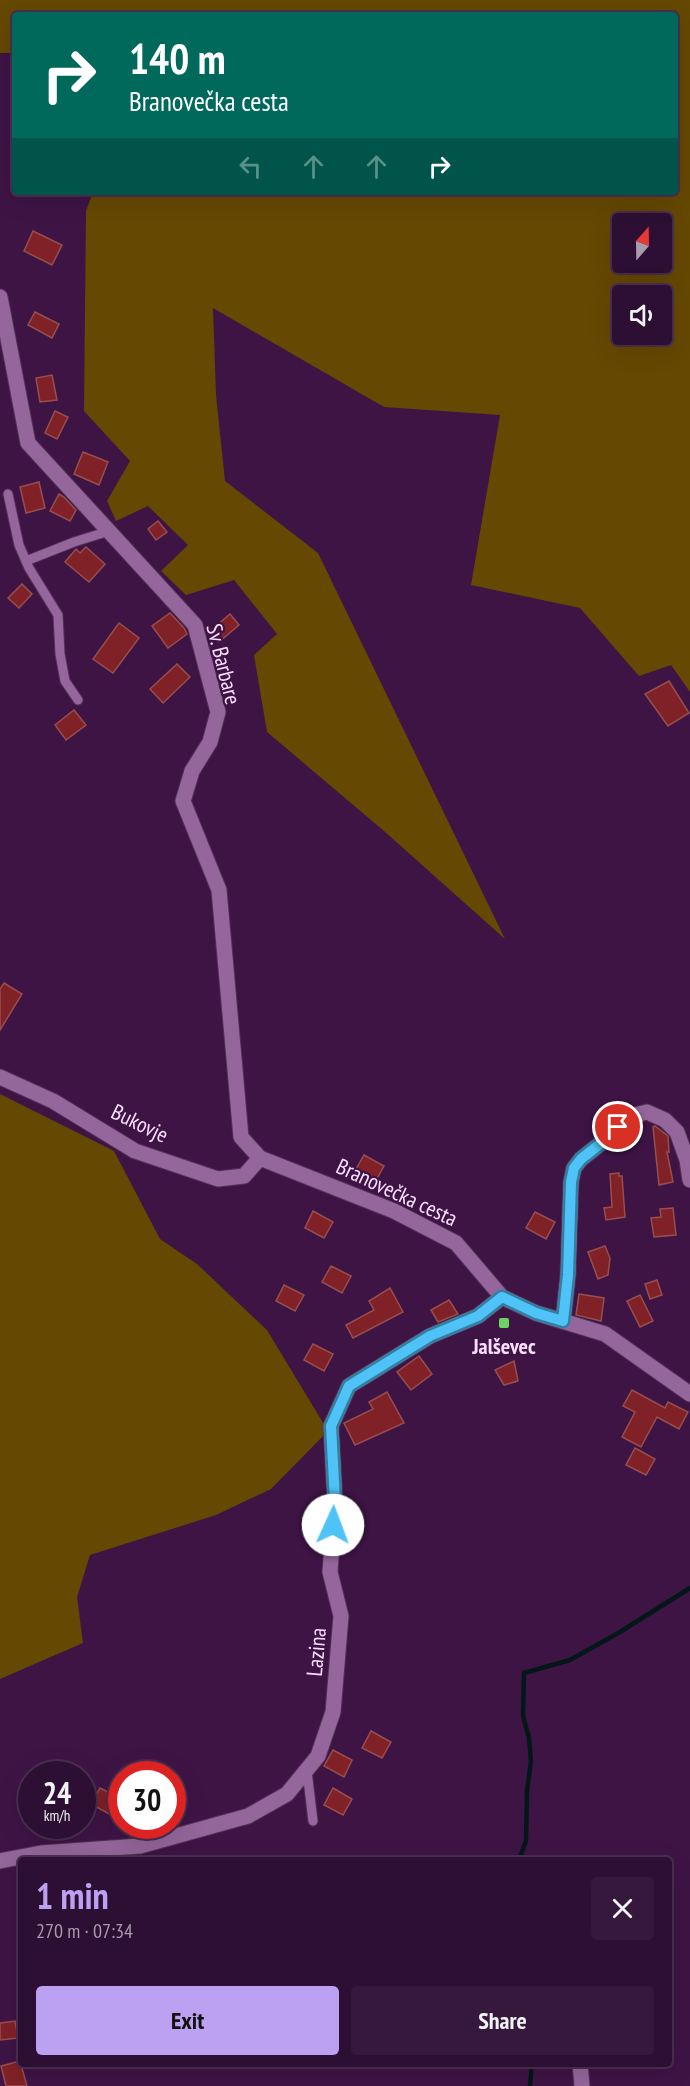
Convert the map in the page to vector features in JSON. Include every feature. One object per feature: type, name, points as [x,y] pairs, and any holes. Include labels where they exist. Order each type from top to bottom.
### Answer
[{"type":"street","name":"Sv. Barbare","points":[[0,297],[28,443],[195,625],[218,712],[210,742],[192,771],[183,801],[219,890],[241,1137],[260,1158]]},
{"type":"street","name":"Bukovje","points":[[0,1077],[53,1101],[135,1151],[218,1179],[244,1176],[260,1158]]},
{"type":"street","points":[[563,1321],[569,1265],[571,1182],[574,1168],[581,1159],[609,1137],[627,1117],[647,1112],[665,1120],[677,1131],[687,1160],[690,1180]]},
{"type":"street","name":"Branovečka cesta","points":[[260,1158],[394,1211],[456,1243],[502,1297],[536,1313],[604,1334],[690,1394]]},
{"type":"street","name":"Lazina","points":[[20,1857],[41,1853],[140,1846],[248,1816],[287,1794],[307,1771],[318,1756],[333,1712],[341,1616],[330,1572],[335,1501],[331,1426],[349,1386],[430,1336],[478,1316],[502,1297]]},
{"type":"street","name":"Lazina","points":[[0,1861],[18,1857]]},
{"type":"street","points":[[580,2067],[582,2086]]},
{"type":"lane","points":[[8,494],[19,545],[58,615],[60,654],[65,681],[78,700]]},
{"type":"lane","points":[[26,561],[109,531]]},
{"type":"lane","points":[[307,1771],[313,1821]]},
{"type":"shaded area","points":[[0,0],[690,0],[690,692],[671,665],[639,676],[580,608],[471,585],[500,415],[384,407],[213,308],[216,395],[225,481],[318,553],[505,939],[384,831],[267,732],[254,655],[277,634],[234,580],[186,595],[161,571],[188,545],[148,506],[116,521],[107,501],[130,461],[84,411],[86,211],[92,195],[678,195],[678,12],[12,12],[12,53],[0,53]]},
{"type":"shaded area","points":[[0,1094],[114,1151],[160,1239],[197,1264],[267,1330],[328,1431],[271,1489],[216,1515],[90,1555],[77,1597],[83,1643],[0,1679]]},
{"type":"building","points":[[33,231],[62,245],[52,265],[24,251]]},
{"type":"building","points":[[35,312],[59,324],[52,338],[28,325]]},
{"type":"building","points":[[52,375],[57,400],[40,402],[36,378]]},
{"type":"building","points":[[55,411],[68,417],[57,439],[45,433]]},
{"type":"building","points":[[83,452],[108,462],[99,485],[74,474]]},
{"type":"building","points":[[39,482],[45,508],[26,513],[20,487]]},
{"type":"building","points":[[59,494],[76,510],[70,521],[50,511]]},
{"type":"building","points":[[158,521],[167,532],[156,540],[148,529]]},
{"type":"building","points":[[86,547],[105,564],[89,582],[65,562],[76,549],[80,553]]},
{"type":"building","points":[[22,584],[32,594],[19,608],[8,598]]},
{"type":"building","points":[[170,613],[187,634],[168,648],[152,626]]},
{"type":"building","points":[[230,614],[239,625],[219,642],[210,631]]},
{"type":"building","points":[[119,623],[139,638],[113,673],[93,659]]},
{"type":"building","points":[[177,664],[190,677],[163,703],[150,689]]},
{"type":"building","points":[[669,681],[689,713],[668,726],[645,694]]},
{"type":"building","points":[[74,710],[86,725],[66,740],[55,725]]},
{"type":"building","points":[[4,983],[22,994],[0,1030],[0,989]]},
{"type":"building","points":[[655,1126],[668,1136],[669,1152],[667,1152],[673,1182],[659,1185],[653,1127]]},
{"type":"building","points":[[364,1155],[384,1166],[375,1182],[355,1171]]},
{"type":"building","points":[[619,1173],[619,1176],[622,1176],[625,1217],[606,1220],[604,1208],[612,1207],[610,1174]]},
{"type":"building","points":[[673,1208],[676,1235],[654,1237],[651,1218],[661,1217],[660,1209]]},
{"type":"building","points":[[313,1211],[333,1222],[324,1238],[305,1228]]},
{"type":"building","points":[[535,1212],[555,1222],[546,1239],[526,1228]]},
{"type":"building","points":[[605,1246],[610,1258],[608,1275],[598,1279],[588,1252]]},
{"type":"building","points":[[331,1266],[351,1276],[342,1293],[322,1282]]},
{"type":"building","points":[[657,1280],[662,1295],[650,1299],[645,1284]]},
{"type":"building","points":[[284,1285],[304,1295],[295,1311],[276,1301]]},
{"type":"building","points":[[390,1288],[403,1312],[353,1338],[346,1325],[374,1310],[369,1301]]},
{"type":"building","points":[[579,1294],[604,1298],[601,1321],[576,1315]]},
{"type":"building","points":[[640,1295],[653,1321],[640,1327],[627,1301]]},
{"type":"building","points":[[449,1300],[458,1314],[438,1322],[431,1310]]},
{"type":"building","points":[[313,1344],[333,1354],[324,1371],[304,1360]]},
{"type":"building","points":[[419,1356],[432,1374],[411,1390],[397,1372]]},
{"type":"building","points":[[514,1361],[518,1381],[504,1385],[495,1370]]},
{"type":"building","points":[[632,1390],[665,1408],[668,1402],[688,1412],[679,1429],[657,1417],[641,1447],[622,1437],[635,1412],[623,1406]]},
{"type":"building","points":[[387,1392],[404,1423],[355,1445],[344,1423],[373,1409],[369,1402]]},
{"type":"building","points":[[635,1448],[655,1459],[646,1475],[626,1465]]},
{"type":"building","points":[[371,1731],[391,1742],[382,1758],[362,1748]]},
{"type":"building","points":[[333,1750],[352,1760],[344,1777],[324,1766]]},
{"type":"building","points":[[100,1788],[108,1792],[108,1813],[96,1807],[96,1795]]},
{"type":"building","points":[[333,1788],[352,1799],[343,1815],[324,1805]]},
{"type":"building","points":[[15,2021],[18,2038],[0,2040],[0,2023]]},
{"type":"building","points":[[18,2062],[18,2067],[22,2067],[27,2086],[6,2086],[1,2066]]},
{"type":"waterway","name":"Jalševec","points":[[520,1857],[526,1841],[527,1791],[531,1761],[529,1738],[523,1716],[524,1673],[570,1660],[690,1588]]},
{"type":"waterway","name":"Jalševec","points":[[530,2086],[532,2067]]},
{"type":"place","name":"Jalševec","points":[[504,1323]]},
{"type":"route","points":[[333,1525],[335,1501],[331,1426],[349,1386],[430,1336],[478,1316],[502,1297],[536,1313],[563,1321],[571,1224],[571,1182],[574,1168],[581,1159],[618,1127]]}]
